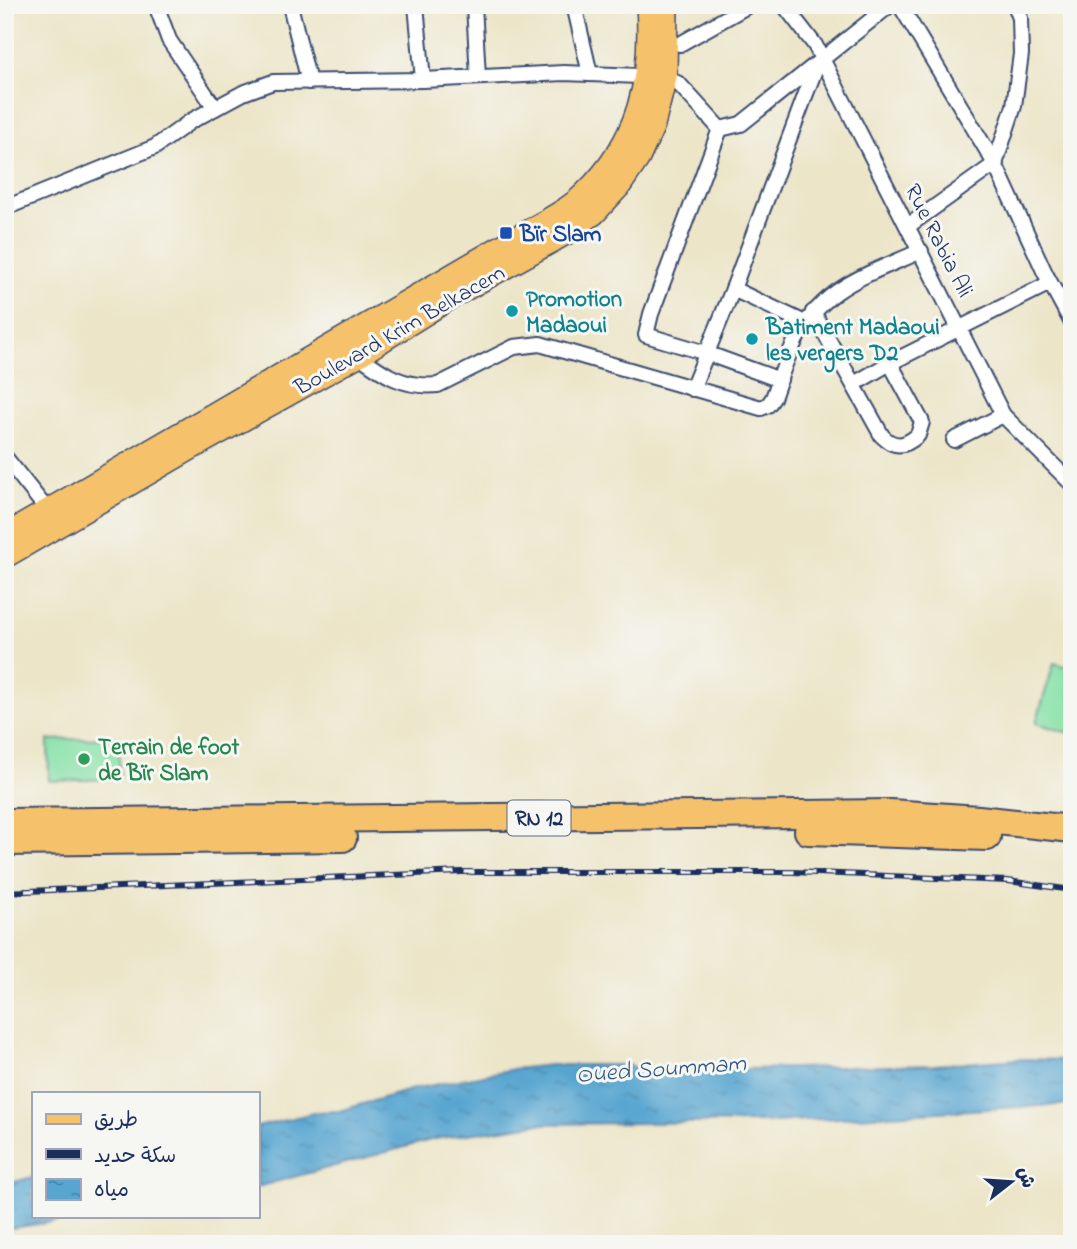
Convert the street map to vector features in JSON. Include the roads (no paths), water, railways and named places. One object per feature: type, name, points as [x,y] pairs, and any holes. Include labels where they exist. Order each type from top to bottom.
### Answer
[{"type":"highway","name":"RN 12","points":[[5,822],[890,813],[1072,829]]},
{"type":"highway","name":"RN 12","points":[[5,842],[807,831],[979,837],[1072,846]]},
{"type":"main road","name":"Boulevard Krim Belkacem","points":[[5,536],[511,242],[584,195],[624,145],[645,89],[656,76],[648,5]]},
{"type":"main road","name":"Boulevard Krim Belkacem","points":[[5,556],[358,355],[456,294],[564,234],[594,213],[619,186],[638,158],[653,125],[656,76],[666,5]]},
{"type":"street","points":[[156,5],[169,40],[215,108]]},
{"type":"street","points":[[290,5],[309,82]]},
{"type":"street","points":[[416,5],[423,80]]},
{"type":"street","points":[[474,5],[478,77]]},
{"type":"street","points":[[574,5],[590,74]]},
{"type":"street","points":[[680,44],[749,5]]},
{"type":"street","name":"Rue Rabia Ali","points":[[784,5],[815,45],[820,60],[921,251],[1003,415],[1072,484]]},
{"type":"street","points":[[720,129],[741,124],[890,5]]},
{"type":"street","points":[[900,5],[995,164],[1051,283],[1067,301],[1072,323]]},
{"type":"street","points":[[908,226],[995,164],[1014,106],[1021,54],[1020,18],[1015,5]]},
{"type":"street","points":[[1068,5],[1072,9]]},
{"type":"street","points":[[692,389],[820,60]]},
{"type":"street","points":[[5,208],[155,147],[191,121],[243,93],[273,82],[590,74],[656,76],[679,85],[720,129]]},
{"type":"street","points":[[720,129],[651,314],[646,335],[780,380]]},
{"type":"street","points":[[358,355],[387,376],[401,382],[425,386],[438,385],[514,347],[540,344],[761,408],[771,402],[792,348],[809,318],[828,296],[843,286],[921,251]]},
{"type":"street","points":[[854,384],[890,363],[1051,283]]},
{"type":"street","points":[[733,289],[809,318],[854,384],[883,436],[894,445],[909,442],[918,435],[922,422],[890,363]]},
{"type":"street","points":[[954,440],[1003,415]]},
{"type":"street","points":[[5,457],[48,511]]},
{"type":"water","points":[[1021,1059],[1072,1060],[1072,1104],[773,1122],[536,1124],[435,1139],[259,1186],[259,1126],[317,1112],[339,1111],[413,1089],[514,1069],[551,1065],[629,1065],[644,1072],[663,1074],[749,1069],[934,1065]]},
{"type":"water","points":[[32,1177],[32,1218],[79,1218],[5,1229],[5,1184]]},
{"type":"railway","points":[[5,892],[461,872],[793,872],[1008,881],[1072,890]]},
{"type":"place","name":"Bïr Slam","points":[[506,233]]},
{"type":"place","name":"Promotion Madaoui","points":[[512,311]]},
{"type":"place","name":"Batiment Madaoui les vergers D2","points":[[752,339]]},
{"type":"place","name":"Terrain de foot de Bïr Slam","points":[[84,759]]},
{"type":"water label","name":"Oued Soummam","points":[[661,1068]]}]
